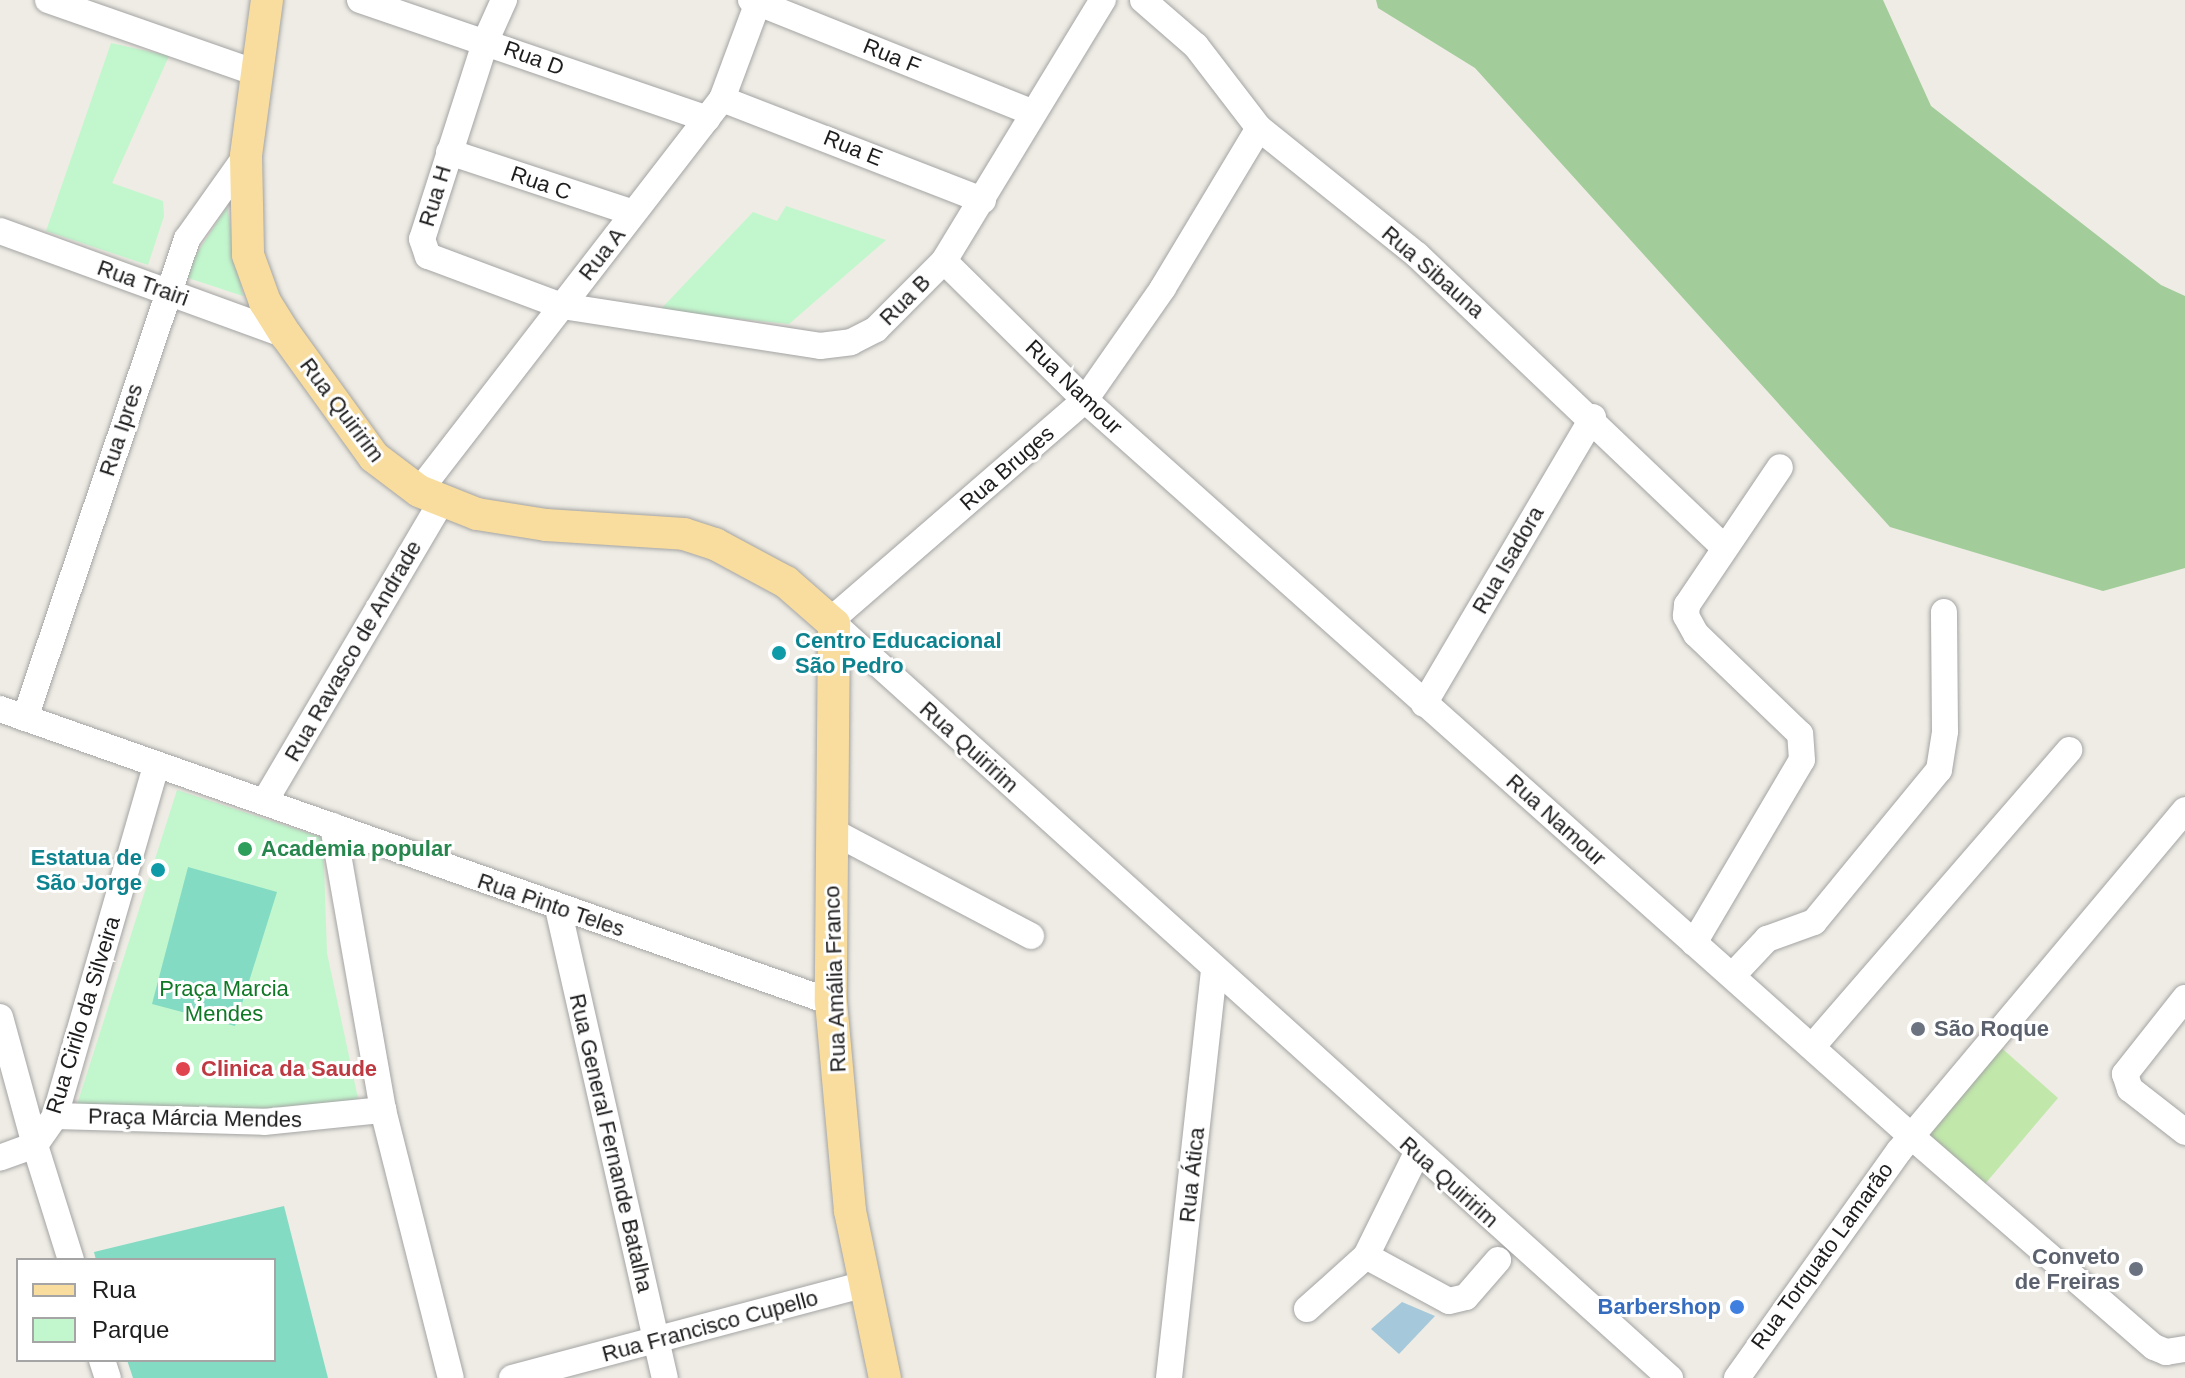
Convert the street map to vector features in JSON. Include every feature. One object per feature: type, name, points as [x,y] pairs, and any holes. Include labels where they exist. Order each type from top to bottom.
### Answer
[{"type":"main road","name":"Rua Quiririm","points":[[267,0],[246,156],[248,255],[265,302],[374,457],[430,496],[507,520],[684,534],[715,544],[786,582],[834,624]]},
{"type":"main road","name":"Rua Amália Franco","points":[[834,624],[831,1002],[850,1211],[862,1285],[885,1378]]},
{"type":"street","points":[[48,0],[257,73]]},
{"type":"street","name":"Rua D","points":[[360,0],[714,109]]},
{"type":"street","name":"Rua H","points":[[504,0],[486,40],[422,239],[428,256],[562,306]]},
{"type":"street","name":"Rua B","points":[[562,306],[820,346],[851,342],[876,329],[944,261],[1103,0]]},
{"type":"street","name":"Rua Sibauna","points":[[1143,0],[1196,46],[1259,128],[1417,255],[1593,417],[1724,547]]},
{"type":"street","name":"Rua F","points":[[755,1],[1033,113]]},
{"type":"street","name":"Rua A","points":[[430,496],[562,306],[714,109],[755,1]]},
{"type":"street","name":"Rua E","points":[[714,109],[983,200]]},
{"type":"street","name":"Rua Bruges","points":[[834,624],[840,612],[1085,400],[1163,288],[1259,128]]},
{"type":"street","name":"Rua C","points":[[449,152],[633,213]]},
{"type":"street","name":"Rua Ipres","points":[[12,714],[194,223],[246,156]]},
{"type":"street","name":"Rua Trairi","points":[[0,231],[286,335]]},
{"type":"street","name":"Rua Namour","points":[[944,261],[1085,400],[1911,1136],[2154,1347],[2166,1352],[2185,1349]]},
{"type":"street","name":"Rua Isadora","points":[[1424,704],[1593,417]]},
{"type":"street","points":[[1694,943],[1796,775],[1803,744],[1800,734],[1696,634],[1686,616],[1687,605],[1780,467]]},
{"type":"street","name":"Rua Ravasco de Andrade","points":[[265,801],[430,496]]},
{"type":"street","points":[[1733,975],[1767,939],[1814,922],[1939,770],[1945,731],[1944,612]]},
{"type":"street","name":"Rua Quiririm","points":[[834,624],[1214,972],[1670,1378]]},
{"type":"street","name":"Rua Pinto Teles","points":[[12,714],[831,1002]]},
{"type":"street","points":[[1812,1047],[2069,750]]},
{"type":"street","name":"Rua Cirilo da Silveira","points":[[35,1145],[55,1116],[156,765]]},
{"type":"street","name":"Rua Torquato Lamarão","points":[[1737,1378],[1911,1136],[2185,810]]},
{"type":"street","points":[[333,826],[383,1110],[451,1378]]},
{"type":"street","points":[[832,831],[1031,936]]},
{"type":"street","name":"Rua General Fernande Batalha","points":[[558,908],[665,1378]]},
{"type":"street","name":"Rua Ática","points":[[1169,1378],[1214,972]]},
{"type":"street","points":[[2185,998],[2125,1074],[2130,1089],[2185,1132]]},
{"type":"street","points":[[0,1017],[70,1258]]},
{"type":"street","name":"Praça Márcia Mendes","points":[[55,1116],[264,1122],[383,1110]]},
{"type":"street","points":[[0,1158],[35,1145]]},
{"type":"street","points":[[1307,1309],[1366,1256],[1417,1153]]},
{"type":"street","points":[[1366,1256],[1449,1301],[1466,1297],[1498,1260]]},
{"type":"street","name":"Rua Francisco Cupello","points":[[512,1378],[862,1285]]},
{"type":"green space","points":[[1376,0],[1883,0],[1931,106],[2161,285],[2185,296],[2185,568],[2103,591],[1890,527],[1475,68],[1378,8]]},
{"type":"green space","points":[[111,43],[169,56],[112,183],[163,201],[164,216],[148,265],[46,231]]},
{"type":"green space","points":[[786,206],[886,240],[789,324],[659,311],[753,212],[777,221]]},
{"type":"green space","points":[[227,207],[243,296],[182,276]]},
{"type":"green space","name":"Praça Marcia Mendes","points":[[177,790],[323,838],[327,953],[359,1103],[304,1112],[77,1105]]},
{"type":"green space","points":[[188,867],[277,892],[235,1026],[152,1004]]},
{"type":"green space","points":[[1997,1044],[2058,1098],[1979,1191],[1911,1118]]},
{"type":"green space","points":[[284,1206],[328,1378],[133,1378],[128,1362],[276,1362],[276,1258],[96,1258],[94,1252]]},
{"type":"water","points":[[1402,1302],[1435,1316],[1399,1354],[1371,1329]]},
{"type":"place","name":"Centro Educacional São Pedro","points":[[779,653]]},
{"type":"place","name":"Academia popular","points":[[245,849]]},
{"type":"place","name":"Estatua de São Jorge","points":[[158,870]]},
{"type":"place","name":"São Roque","points":[[1918,1029]]},
{"type":"place","name":"Clinica da Saude","points":[[183,1069]]},
{"type":"place","name":"Conveto de Freiras","points":[[2136,1269]]},
{"type":"place","name":"Barbershop","points":[[1737,1307]]}]
